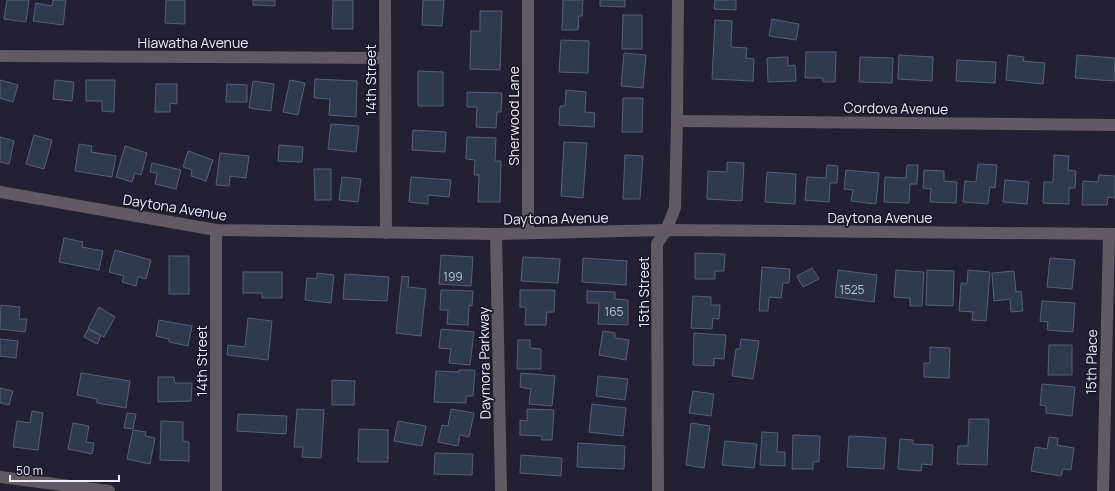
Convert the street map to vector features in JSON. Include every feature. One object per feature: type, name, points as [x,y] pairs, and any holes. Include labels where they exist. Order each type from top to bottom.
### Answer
[{"type":"street","name":"14th Street","points":[[385,0],[386,233]]},
{"type":"street","name":"Sherwood Lane","points":[[528,0],[528,233]]},
{"type":"street","name":"15th Street","points":[[658,491],[657,244],[666,230],[675,208],[678,0]]},
{"type":"street","name":"Hiawatha Avenue","points":[[0,56],[385,58]]},
{"type":"street","name":"Cordova Avenue","points":[[677,121],[1115,125]]},
{"type":"street","name":"Daytona Avenue","points":[[0,192],[216,230],[496,234],[666,230],[1112,234]]},
{"type":"street","name":"14th Street","points":[[216,230],[216,491]]},
{"type":"street","name":"Daymora Parkway","points":[[496,234],[501,491]]},
{"type":"street","name":"15th Place","points":[[1103,491],[1112,234]]},
{"type":"street","points":[[0,477],[109,491]]},
{"type":"building","points":[[7,0],[29,0],[26,22],[4,19]]},
{"type":"building","points":[[53,0],[66,0],[63,25],[33,21],[36,3],[52,6]]},
{"type":"building","points":[[166,0],[185,0],[185,24],[165,23]]},
{"type":"building","points":[[253,0],[275,0],[275,6],[253,5]]},
{"type":"building","points":[[333,0],[353,0],[353,29],[332,29]]},
{"type":"building","points":[[423,0],[444,0],[442,26],[422,25]]},
{"type":"building","points":[[563,0],[583,0],[582,16],[579,16],[578,30],[562,30]]},
{"type":"building","points":[[600,0],[625,0],[625,7],[600,6]]},
{"type":"building","points":[[715,0],[736,0],[736,10],[714,9]]},
{"type":"building","points":[[480,11],[502,11],[500,70],[470,69],[471,31],[480,31]]},
{"type":"building","points":[[623,15],[642,15],[642,49],[622,49]]},
{"type":"building","points":[[772,19],[799,24],[796,40],[769,36]]},
{"type":"building","points":[[715,20],[732,21],[731,47],[747,48],[746,58],[754,59],[753,81],[712,79]]},
{"type":"building","points":[[561,40],[589,41],[588,73],[559,72]]},
{"type":"building","points":[[806,52],[836,52],[835,82],[823,82],[823,78],[805,78]]},
{"type":"building","points":[[624,53],[646,55],[643,88],[621,86]]},
{"type":"building","points":[[899,55],[933,57],[932,81],[898,79]]},
{"type":"building","points":[[1008,55],[1024,57],[1023,61],[1045,63],[1043,84],[1006,80]]},
{"type":"building","points":[[1077,55],[1115,58],[1114,81],[1075,78]]},
{"type":"building","points":[[788,57],[788,66],[795,65],[796,81],[768,82],[767,58]]},
{"type":"building","points":[[860,57],[893,58],[892,83],[859,82]]},
{"type":"building","points":[[957,60],[996,62],[995,83],[956,81]]},
{"type":"building","points":[[418,71],[443,72],[443,106],[418,106]]},
{"type":"building","points":[[315,79],[357,81],[356,117],[329,115],[330,99],[314,98]]},
{"type":"building","points":[[0,80],[18,85],[13,102],[0,98]]},
{"type":"building","points":[[55,80],[74,82],[72,101],[53,99]]},
{"type":"building","points":[[86,80],[115,80],[114,112],[102,111],[102,101],[86,101]]},
{"type":"building","points":[[290,80],[305,83],[298,115],[283,112]]},
{"type":"building","points":[[253,81],[274,84],[271,111],[249,108]]},
{"type":"building","points":[[156,84],[177,84],[177,104],[170,103],[170,112],[155,112]]},
{"type":"building","points":[[227,84],[247,85],[247,102],[226,102]]},
{"type":"building","points":[[566,90],[586,92],[585,112],[595,113],[594,127],[559,125],[560,106],[565,106]]},
{"type":"building","points":[[467,92],[502,93],[501,112],[497,112],[496,128],[476,127],[477,107],[467,107]]},
{"type":"building","points":[[623,98],[643,98],[642,132],[622,132]]},
{"type":"building","points":[[331,124],[359,126],[356,152],[328,149]]},
{"type":"building","points":[[413,130],[446,132],[445,152],[412,150]]},
{"type":"building","points":[[34,135],[52,140],[44,169],[26,164]]},
{"type":"building","points":[[0,137],[14,141],[9,164],[0,162]]},
{"type":"building","points":[[467,137],[496,138],[495,161],[501,161],[500,202],[478,202],[479,175],[474,175],[475,160],[466,159]]},
{"type":"building","points":[[564,142],[587,143],[583,198],[561,196]]},
{"type":"building","points":[[79,144],[92,146],[91,152],[116,156],[112,177],[75,171]]},
{"type":"building","points":[[279,145],[303,147],[302,162],[278,161]]},
{"type":"building","points":[[125,146],[147,153],[141,175],[135,173],[132,182],[116,177]]},
{"type":"building","points":[[188,151],[213,160],[206,181],[191,176],[192,170],[183,167]]},
{"type":"building","points":[[220,153],[249,156],[246,178],[230,176],[229,186],[216,185]]},
{"type":"building","points":[[625,155],[643,156],[640,199],[623,199]]},
{"type":"building","points":[[1054,155],[1069,156],[1068,170],[1076,171],[1075,188],[1069,188],[1069,204],[1043,203],[1044,182],[1053,182]]},
{"type":"building","points":[[727,162],[744,163],[742,201],[707,199],[708,171],[727,172]]},
{"type":"building","points":[[152,163],[181,170],[176,189],[155,184],[157,173],[150,172]]},
{"type":"building","points":[[978,164],[997,165],[995,188],[990,187],[988,204],[963,202],[965,181],[976,182]]},
{"type":"building","points":[[827,165],[838,166],[837,183],[830,183],[829,202],[805,200],[807,177],[826,178]]},
{"type":"building","points":[[907,165],[918,165],[917,184],[910,184],[909,203],[884,202],[885,177],[906,178]]},
{"type":"building","points":[[314,169],[331,169],[331,200],[315,200]]},
{"type":"building","points":[[846,170],[879,173],[876,204],[851,201],[853,190],[844,189]]},
{"type":"building","points":[[924,170],[944,171],[944,181],[957,182],[956,203],[930,202],[931,189],[923,188]]},
{"type":"building","points":[[767,172],[796,174],[795,204],[765,202]]},
{"type":"building","points":[[1099,175],[1115,176],[1115,198],[1108,197],[1107,205],[1082,205],[1083,181],[1098,182]]},
{"type":"building","points":[[342,177],[361,179],[358,202],[339,200]]},
{"type":"building","points":[[411,177],[451,180],[449,197],[428,195],[428,204],[409,202]]},
{"type":"building","points":[[1005,180],[1029,182],[1027,204],[1003,202]]},
{"type":"building","points":[[64,238],[83,242],[82,247],[103,251],[99,270],[59,262]]},
{"type":"building","points":[[115,250],[151,260],[146,279],[138,277],[136,286],[122,282],[124,276],[109,272]]},
{"type":"building","points":[[695,253],[725,254],[724,271],[715,271],[715,279],[695,279]]},
{"type":"building","points":[[441,255],[473,257],[471,286],[439,284]]},
{"type":"building","points":[[169,256],[189,256],[189,294],[169,294]]},
{"type":"building","points":[[523,257],[560,259],[558,283],[521,281]]},
{"type":"building","points":[[583,258],[627,261],[626,285],[582,282]]},
{"type":"building","points":[[1050,258],[1075,260],[1072,289],[1047,287]]},
{"type":"building","points":[[762,267],[790,269],[789,283],[783,283],[781,298],[769,297],[768,311],[759,311]]},
{"type":"building","points":[[812,268],[819,279],[803,287],[797,276]]},
{"type":"building","points":[[838,270],[877,275],[874,302],[835,297]]},
{"type":"building","points":[[896,270],[924,272],[922,306],[910,306],[910,298],[894,297]]},
{"type":"building","points":[[927,270],[954,271],[953,306],[926,305]]},
{"type":"building","points":[[968,270],[990,272],[986,321],[972,320],[973,312],[959,311],[961,283],[967,284]]},
{"type":"building","points":[[1014,271],[1016,292],[1021,291],[1023,311],[1011,312],[1010,299],[994,301],[992,273]]},
{"type":"building","points":[[243,272],[282,272],[282,298],[262,298],[262,293],[243,293]]},
{"type":"building","points":[[317,273],[334,275],[331,303],[305,300],[307,278],[317,279]]},
{"type":"building","points":[[345,274],[389,277],[387,301],[343,299]]},
{"type":"building","points":[[402,276],[409,277],[408,287],[426,289],[421,336],[396,333]]},
{"type":"building","points":[[441,290],[473,291],[472,306],[469,305],[468,325],[447,324],[448,310],[440,310]]},
{"type":"building","points":[[520,290],[555,290],[554,312],[547,312],[546,325],[525,325],[526,307],[520,307]]},
{"type":"building","points":[[587,291],[615,292],[615,299],[628,300],[628,325],[598,324],[599,303],[587,303]]},
{"type":"building","points":[[693,296],[711,297],[711,305],[720,305],[719,319],[713,318],[712,329],[691,328]]},
{"type":"building","points":[[1042,301],[1075,303],[1073,332],[1047,330],[1048,322],[1040,321]]},
{"type":"building","points":[[1,305],[20,307],[19,319],[27,319],[25,332],[0,329]]},
{"type":"building","points":[[99,307],[115,317],[104,337],[88,328]]},
{"type":"building","points":[[248,318],[272,321],[268,360],[227,355],[228,345],[245,347]]},
{"type":"building","points":[[159,320],[192,326],[188,346],[169,342],[169,339],[156,336]]},
{"type":"building","points":[[88,329],[101,336],[97,344],[84,337]]},
{"type":"building","points":[[441,329],[474,332],[470,365],[449,363],[451,349],[439,348]]},
{"type":"building","points":[[603,331],[615,333],[615,338],[629,340],[626,360],[599,355]]},
{"type":"building","points":[[694,333],[726,335],[724,359],[714,358],[714,366],[693,365]]},
{"type":"building","points":[[0,339],[18,341],[16,358],[0,356]]},
{"type":"building","points":[[741,339],[759,341],[753,379],[732,376],[736,349],[740,349]]},
{"type":"building","points":[[518,340],[530,340],[530,348],[541,349],[541,369],[517,369]]},
{"type":"building","points":[[1049,345],[1072,345],[1072,375],[1048,375]]},
{"type":"building","points":[[930,347],[950,348],[949,378],[924,377],[924,363],[930,363]]},
{"type":"building","points":[[459,370],[475,370],[473,396],[466,396],[466,403],[434,402],[436,371],[459,372]]},
{"type":"building","points":[[81,373],[130,381],[126,408],[97,403],[97,399],[77,395]]},
{"type":"building","points":[[521,373],[555,376],[552,406],[529,404],[531,389],[520,387]]},
{"type":"building","points":[[598,376],[628,379],[625,400],[596,396]]},
{"type":"building","points":[[158,377],[174,377],[175,383],[192,383],[191,401],[158,402]]},
{"type":"building","points":[[332,380],[355,381],[354,405],[332,405]]},
{"type":"building","points":[[1042,384],[1075,387],[1072,416],[1046,413],[1046,406],[1040,405]]},
{"type":"building","points":[[0,388],[13,391],[9,405],[0,403]]},
{"type":"building","points":[[693,391],[714,394],[711,416],[689,413]]},
{"type":"building","points":[[592,404],[626,408],[623,436],[589,432]]},
{"type":"building","points":[[297,409],[324,410],[321,458],[302,457],[303,447],[294,447]]},
{"type":"building","points":[[451,409],[474,413],[469,437],[460,435],[458,446],[438,442],[442,425],[448,426]]},
{"type":"building","points":[[527,409],[554,410],[552,440],[542,440],[542,436],[520,435],[520,420],[527,421]]},
{"type":"building","points":[[32,411],[43,413],[38,450],[13,447],[17,421],[30,423]]},
{"type":"building","points":[[127,413],[136,414],[133,429],[124,428]]},
{"type":"building","points":[[238,414],[287,416],[286,434],[237,431]]},
{"type":"building","points":[[969,419],[989,419],[987,465],[957,464],[958,446],[968,446]]},
{"type":"building","points":[[161,421],[183,422],[183,441],[189,442],[189,461],[160,460]]},
{"type":"building","points":[[398,421],[426,426],[422,446],[394,441]]},
{"type":"building","points":[[73,423],[89,426],[86,442],[94,443],[92,454],[68,449]]},
{"type":"building","points":[[691,423],[710,426],[704,468],[686,465]]},
{"type":"building","points":[[359,429],[388,430],[388,462],[358,462]]},
{"type":"building","points":[[133,430],[146,432],[145,436],[155,438],[150,464],[127,459]]},
{"type":"building","points":[[762,432],[778,433],[777,452],[785,452],[785,466],[760,465]]},
{"type":"building","points":[[793,435],[820,436],[819,462],[813,462],[813,469],[792,469]]},
{"type":"building","points":[[849,436],[886,438],[884,469],[847,467]]},
{"type":"building","points":[[1049,437],[1058,438],[1057,445],[1074,448],[1071,470],[1063,469],[1061,476],[1031,471],[1035,447],[1047,449]]},
{"type":"building","points":[[900,439],[913,440],[913,444],[933,445],[932,465],[922,464],[921,471],[898,469]]},
{"type":"building","points":[[725,441],[757,444],[754,468],[722,465]]},
{"type":"building","points":[[578,443],[625,446],[624,469],[577,467]]},
{"type":"building","points":[[435,453],[473,454],[472,475],[434,474]]},
{"type":"building","points":[[521,455],[562,458],[561,476],[520,473]]}]
